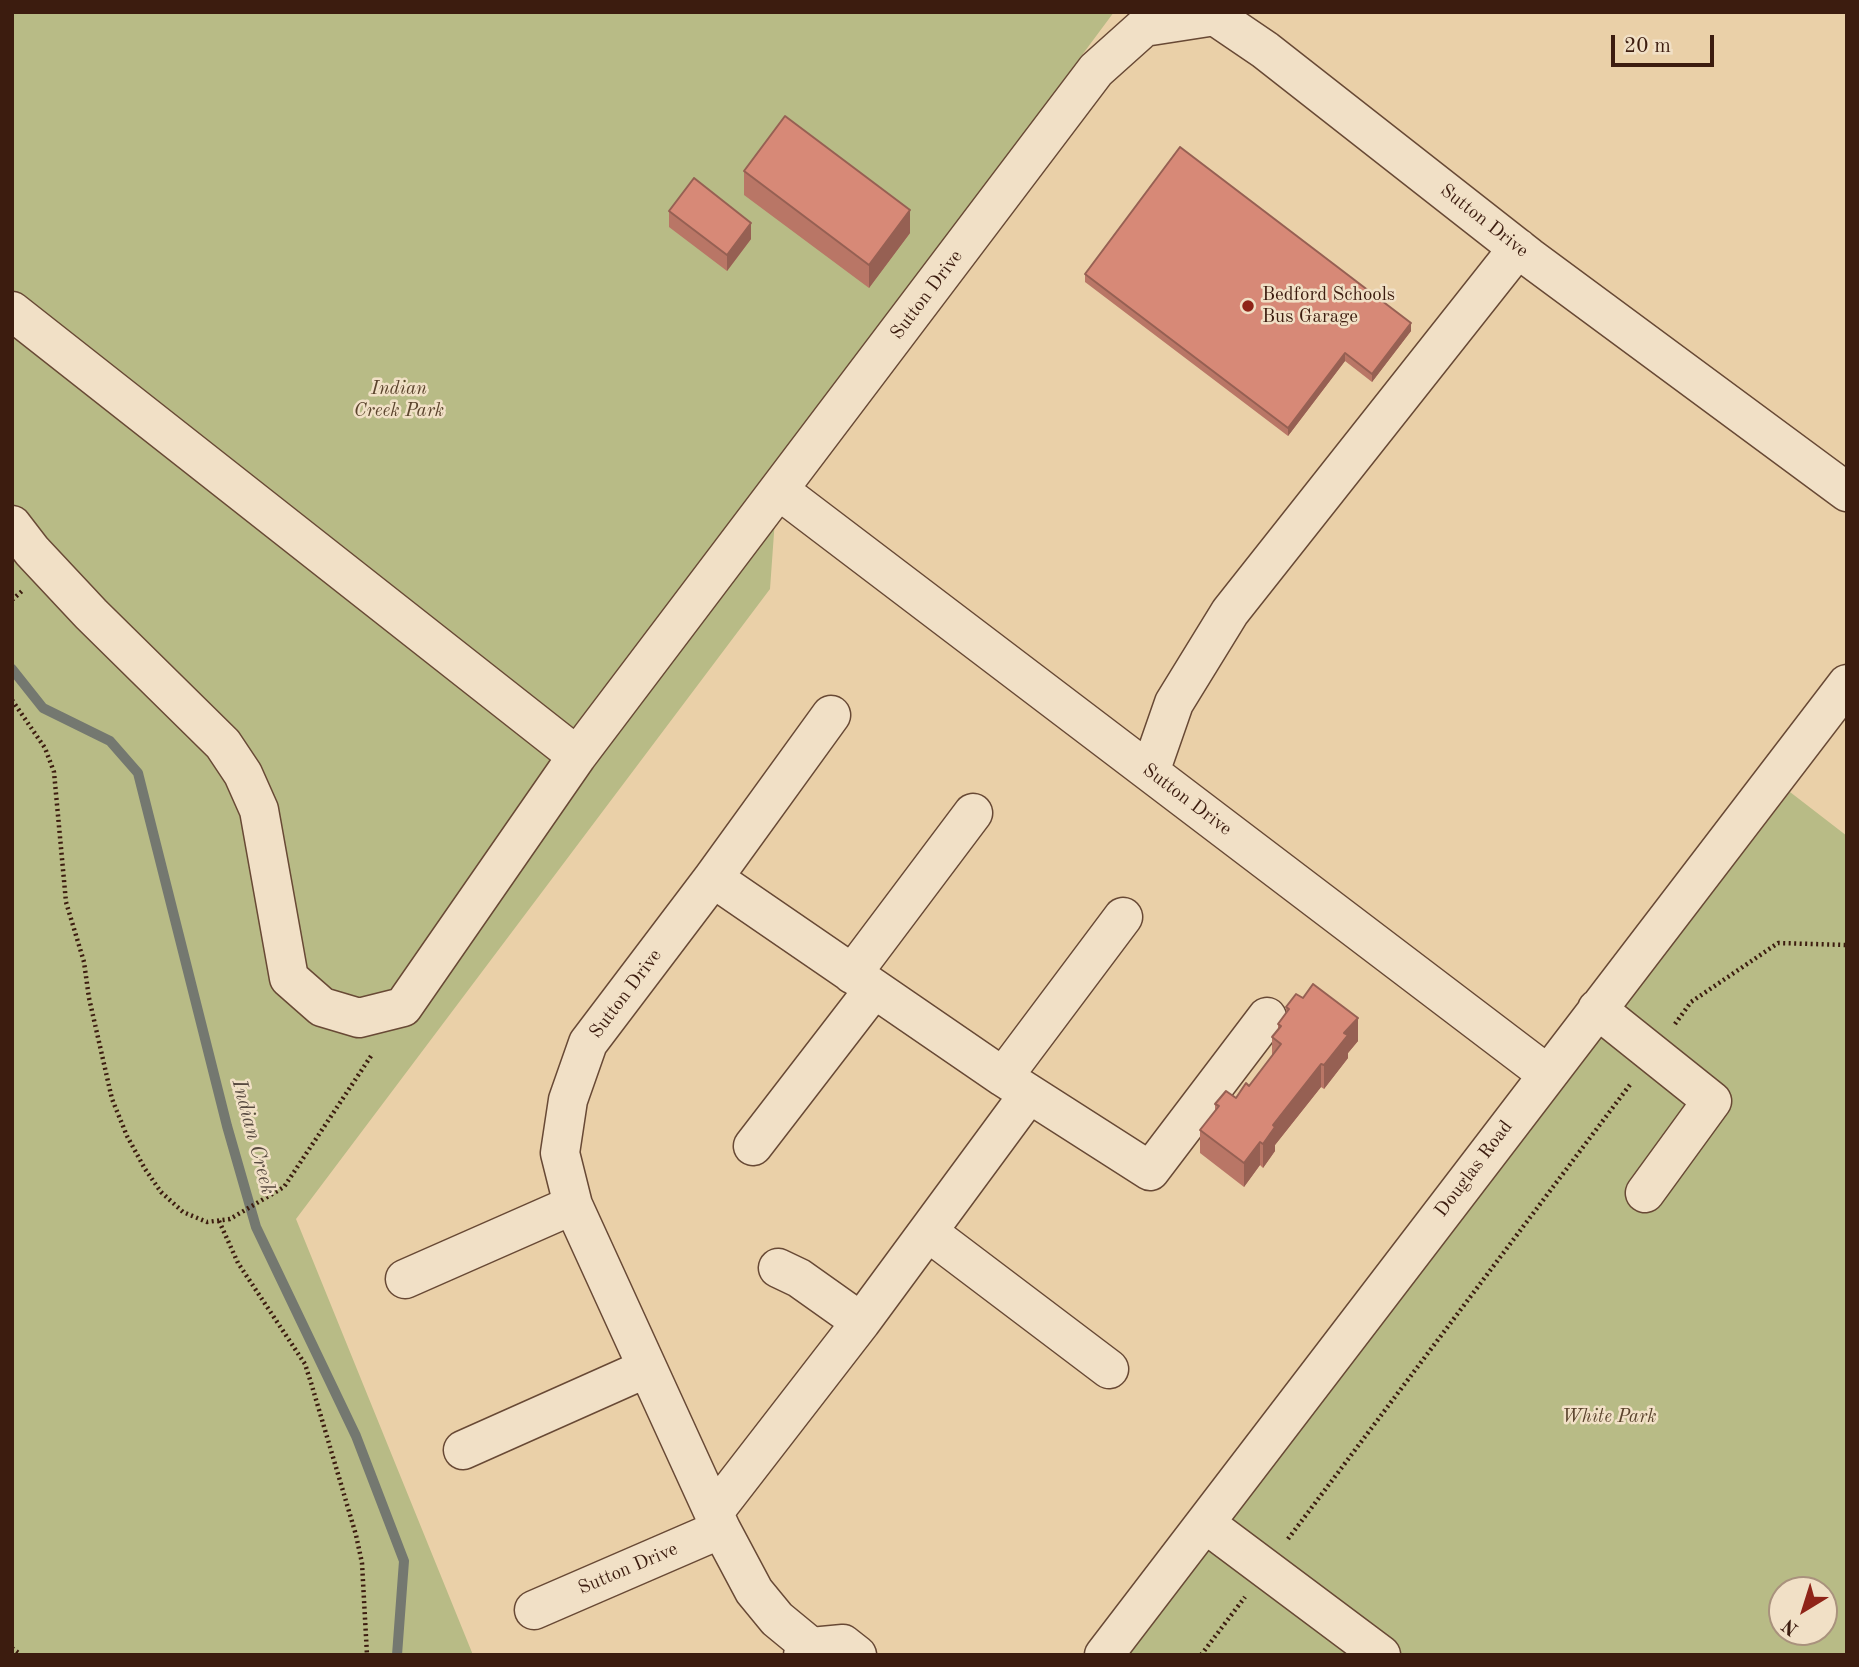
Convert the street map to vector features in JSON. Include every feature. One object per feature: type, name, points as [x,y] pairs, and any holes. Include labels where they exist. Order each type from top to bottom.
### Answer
[{"type":"street","name":"Sutton Drive","points":[[1547,1074],[780,491],[1096,70],[1144,27],[1214,16],[1265,50],[1518,248],[1847,492]]},
{"type":"street","points":[[1150,772],[1174,703],[1230,612],[1518,248]]},
{"type":"street","points":[[12,311],[577,757]]},
{"type":"street","points":[[12,525],[32,551],[91,614],[223,744],[243,774],[260,810],[289,978],[322,1007],[359,1018],[403,1007],[577,757],[780,491]]},
{"type":"street","name":"Douglas Road","points":[[1104,1655],[1847,684]]},
{"type":"street","name":"Sutton Drive","points":[[831,715],[713,878],[588,1043],[568,1100],[560,1153],[573,1205],[717,1520],[754,1591],[776,1619],[809,1652],[843,1644],[857,1655]]},
{"type":"street","points":[[753,1146],[973,813]]},
{"type":"street","points":[[713,878],[1016,1086],[1150,1171],[1267,1017]]},
{"type":"street","name":"Sutton Drive","points":[[534,1610],[717,1520],[928,1232],[1016,1086],[1123,918]]},
{"type":"street","points":[[1597,1009],[1712,1101],[1645,1193]]},
{"type":"street","points":[[405,1279],[573,1205]]},
{"type":"street","points":[[928,1232],[1110,1369]]},
{"type":"street","points":[[778,1268],[799,1278],[861,1322]]},
{"type":"street","points":[[463,1450],[647,1368]]},
{"type":"street","points":[[1206,1524],[1381,1655]]},
{"type":"path","points":[[12,700],[45,748],[54,772],[66,902],[84,962],[89,998],[113,1099],[127,1136],[145,1169],[168,1199],[183,1212],[207,1222],[219,1221],[230,1219],[284,1187],[374,1052]]},
{"type":"path","points":[[1201,1655],[1691,1002],[1778,943],[1847,944]]},
{"type":"path","points":[[219,1221],[238,1263],[305,1364],[313,1386],[362,1563],[367,1655]]},
{"type":"path","points":[[12,1648],[21,1655]]},
{"type":"green space","name":"Indian Creek Park","points":[[12,12],[1114,12],[779,463],[770,589],[296,1219],[473,1655],[12,1655]]},
{"type":"green space","name":"White Park","points":[[1790,792],[1847,836],[1847,1655],[1125,1655]]},
{"type":"building","points":[[785,116],[910,210],[869,265],[744,171]]},
{"type":"building","name":"Bedford Schools Bus Garage","points":[[1180,147],[1411,323],[1372,374],[1345,353],[1288,428],[1085,274]]},
{"type":"building","points":[[694,178],[751,223],[727,255],[669,211]]},
{"type":"building","points":[[1313,984],[1358,1018],[1344,1033],[1348,1035],[1324,1065],[1321,1064],[1273,1125],[1275,1127],[1263,1144],[1260,1142],[1244,1163],[1200,1130],[1219,1106],[1215,1104],[1226,1091],[1236,1098],[1246,1083],[1249,1086],[1281,1044],[1272,1037],[1289,1009],[1286,1007],[1296,994],[1303,998]]},
{"type":"waterway","name":"Indian Creek","points":[[12,669],[43,708],[110,741],[138,773],[227,1126],[256,1227],[356,1436],[404,1561],[397,1655]]},
{"type":"place","name":"Bedford Schools Bus Garage","points":[[1248,306]]}]
